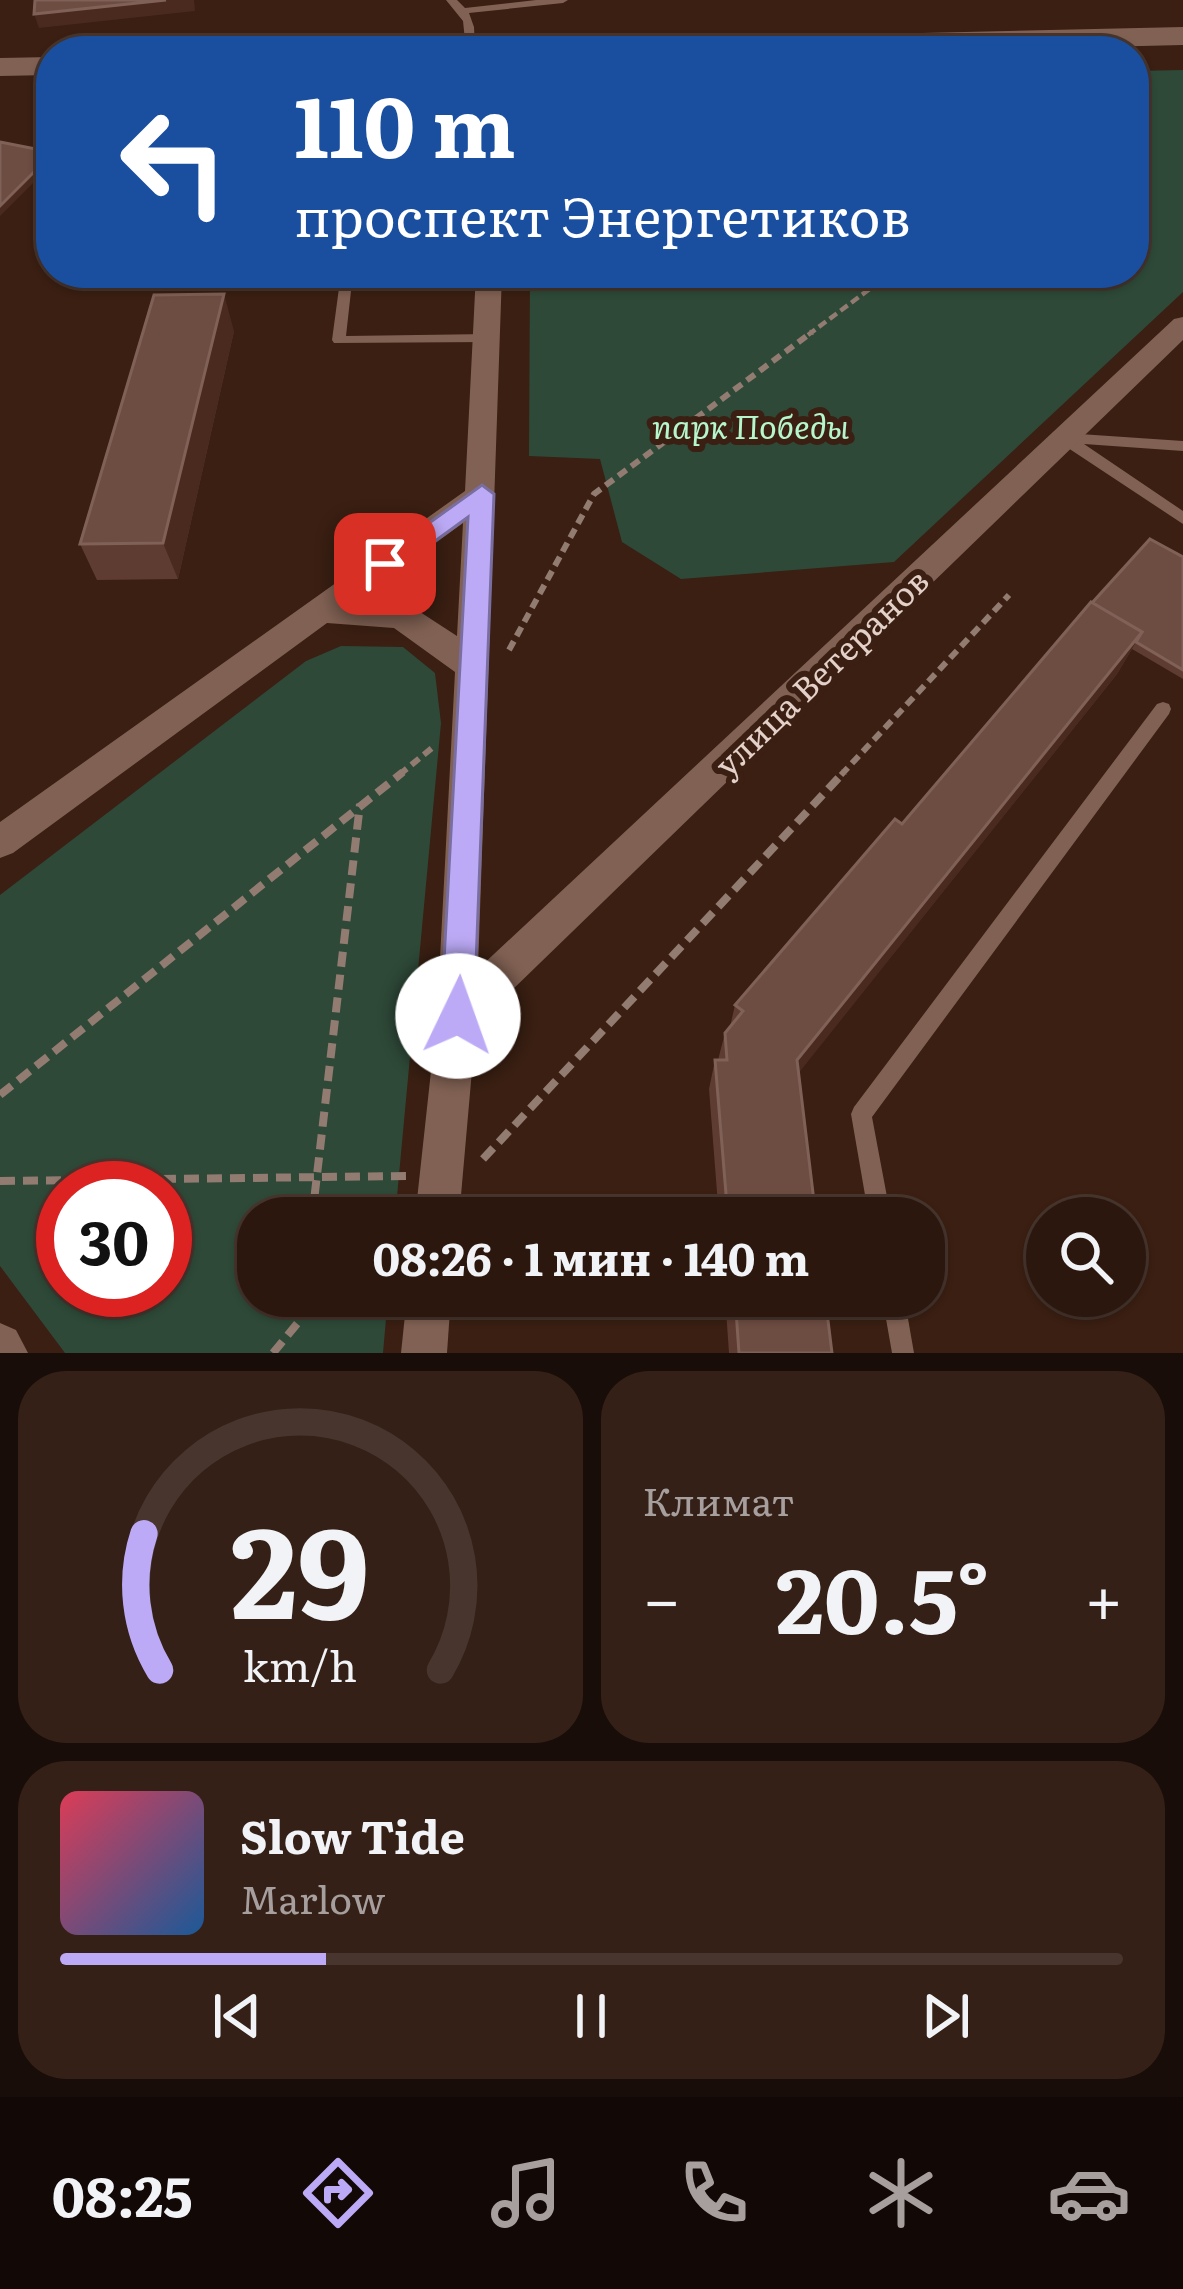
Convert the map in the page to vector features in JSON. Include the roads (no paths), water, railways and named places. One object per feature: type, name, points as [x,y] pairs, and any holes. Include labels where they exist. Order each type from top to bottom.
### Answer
[{"type":"main road","points":[[1149,37],[1183,36]]},
{"type":"main road","points":[[1149,61],[1183,60]]},
{"type":"main road","points":[[0,67],[36,66]]},
{"type":"street","points":[[439,1197],[458,1016],[489,288]]},
{"type":"street","name":"улица Ветеранов","points":[[458,1016],[1183,325]]},
{"type":"street","points":[[0,842],[482,494]]},
{"type":"street","points":[[320,611],[369,609],[398,614],[423,625],[474,669]]},
{"type":"street","points":[[424,1353],[427,1317]]},
{"type":"lane","points":[[451,0],[464,10],[471,36]]},
{"type":"lane","points":[[464,10],[563,0]]},
{"type":"lane","points":[[345,288],[339,340],[489,338]]},
{"type":"lane","points":[[1064,438],[1183,446]]},
{"type":"lane","points":[[1064,438],[1183,518]]},
{"type":"lane","points":[[876,1197],[861,1114],[1163,709]]},
{"type":"lane","points":[[897,1317],[903,1353]]},
{"type":"park label","name":"парк Победы","points":[[751,424]]}]
